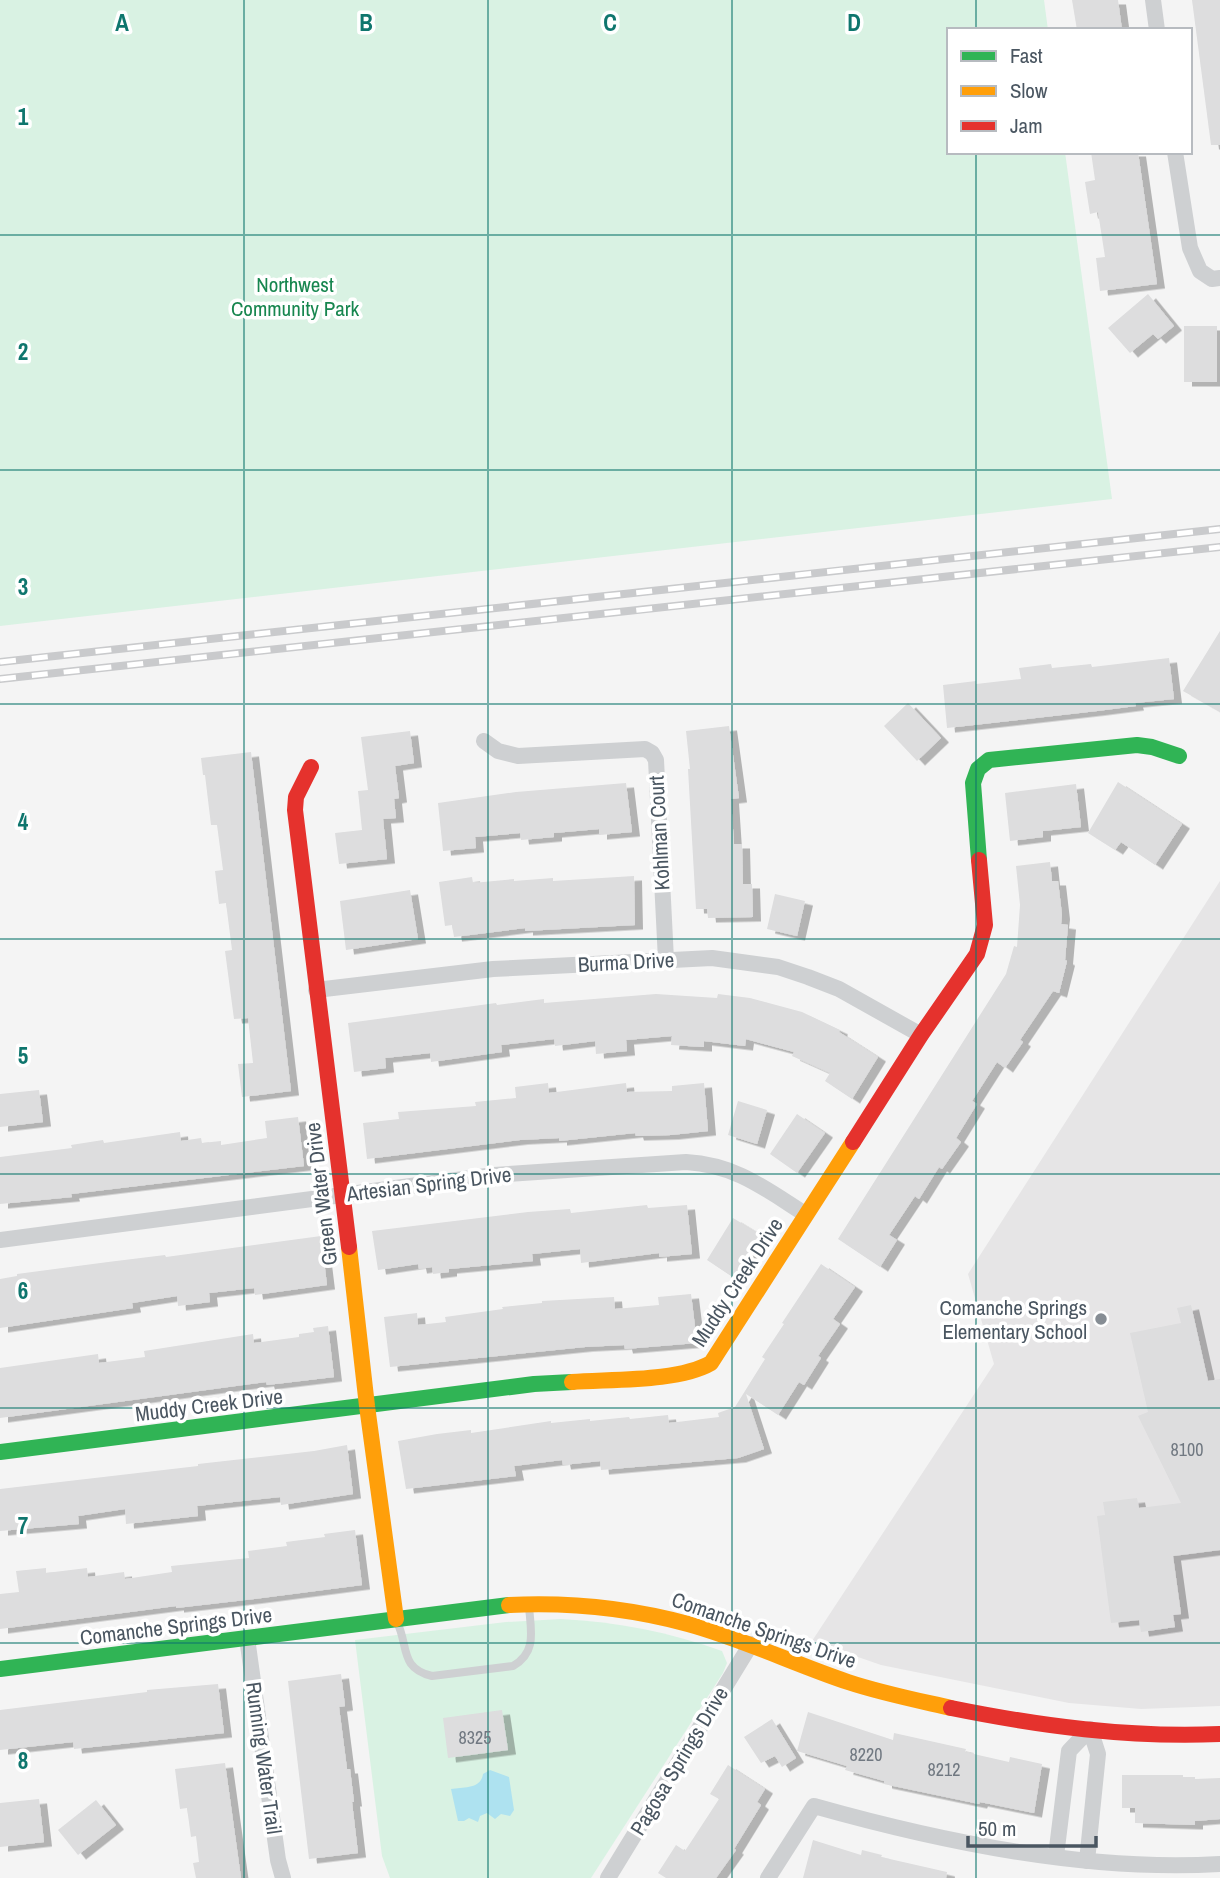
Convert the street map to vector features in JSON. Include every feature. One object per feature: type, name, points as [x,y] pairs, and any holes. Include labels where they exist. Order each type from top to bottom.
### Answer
[{"type":"street","points":[[1153,0],[1157,28]]},
{"type":"street","points":[[1175,154],[1190,248],[1200,271],[1212,279],[1220,278]]},
{"type":"street","name":"Kohlman Court","points":[[484,741],[498,751],[518,756],[645,749],[652,753],[656,760],[666,960]]},
{"type":"street","name":"Muddy Creek Drive","points":[[0,1452],[534,1384],[664,1377],[699,1370],[711,1363],[921,1035],[977,954],[983,933],[984,908],[972,783],[980,764],[989,760],[1137,745],[1179,756]]},
{"type":"street","name":"Green Water Drive","points":[[310,766],[296,797],[295,810],[367,1406],[396,1619]]},
{"type":"street","name":"Burma Drive","points":[[316,990],[462,972],[712,958],[778,967],[839,989],[921,1035]]},
{"type":"street","name":"Artesian Spring Drive","points":[[0,1240],[524,1172],[686,1162],[703,1163],[740,1173],[806,1214]]},
{"type":"street","name":"Comanche Springs Drive","points":[[0,1669],[529,1604],[583,1604],[641,1611],[692,1624],[863,1687],[902,1698],[999,1717],[1090,1729],[1173,1735],[1220,1734]]},
{"type":"street","name":"Running Water Trail","points":[[247,1638],[278,1860],[283,1878]]},
{"type":"street","name":"Pagosa Springs Drive","points":[[608,1878],[751,1644]]},
{"type":"street","points":[[1056,1856],[1069,1751],[1090,1729],[1098,1754],[1087,1861]]},
{"type":"street","points":[[768,1878],[814,1806],[890,1828],[1087,1861],[1220,1864]]},
{"type":"lane","points":[[396,1619],[403,1633],[406,1656],[412,1667],[432,1676],[513,1665],[523,1660],[531,1639],[529,1604]]},
{"type":"shaded area","name":"Comanche Springs Elementary School","points":[[1220,881],[1220,1706],[1141,1709],[1069,1703],[881,1665],[812,1641],[994,1364],[968,1274]]},
{"type":"green space","name":"Northwest Community Park","points":[[0,0],[1044,0],[1048,28],[947,28],[947,154],[1065,154],[1112,499],[0,626]]},
{"type":"green space","points":[[561,1619],[623,1625],[682,1638],[722,1651],[727,1663],[591,1878],[390,1878],[382,1856],[355,1640],[506,1622]]},
{"type":"water","points":[[490,1770],[509,1777],[514,1810],[510,1816],[501,1814],[495,1819],[487,1813],[480,1816],[478,1822],[469,1818],[458,1821],[451,1789],[475,1785],[482,1779],[483,1774]]},
{"type":"building","points":[[1072,0],[1118,0],[1122,28],[1077,28]]},
{"type":"building","points":[[1192,0],[1220,0],[1220,145],[1211,145]]},
{"type":"building","points":[[1091,154],[1138,154],[1157,284],[1100,291],[1096,258],[1105,257],[1098,212],[1090,214],[1085,182],[1095,180]]},
{"type":"building","points":[[1148,294],[1174,326],[1158,339],[1153,334],[1130,353],[1108,328]]},
{"type":"building","points":[[1184,326],[1217,326],[1217,382],[1184,382]]},
{"type":"building","points":[[1220,631],[1220,712],[1183,691]]},
{"type":"building","points":[[1169,658],[1174,699],[1097,711],[947,728],[943,685],[1021,679],[1019,668],[1051,664],[1052,668],[1091,664],[1092,667]]},
{"type":"building","points":[[908,703],[941,738],[917,761],[884,726]]},
{"type":"building","points":[[729,726],[739,798],[731,799],[734,844],[742,844],[743,884],[752,884],[753,917],[708,918],[707,909],[696,909],[686,731]]},
{"type":"building","points":[[410,731],[414,763],[395,766],[399,798],[394,799],[396,818],[383,819],[387,859],[339,864],[335,833],[362,830],[358,791],[368,790],[361,737]]},
{"type":"building","points":[[251,752],[291,1091],[242,1097],[238,1064],[253,1063],[248,1018],[234,1019],[225,951],[232,950],[226,903],[219,904],[215,871],[223,870],[217,825],[211,825],[201,758]]},
{"type":"building","points":[[1118,782],[1182,824],[1155,865],[1121,842],[1115,850],[1088,833]]},
{"type":"building","points":[[626,783],[632,832],[599,835],[599,829],[554,833],[554,837],[521,840],[520,833],[475,837],[476,848],[443,851],[438,803],[516,792]]},
{"type":"building","points":[[1076,784],[1081,827],[1043,831],[1043,837],[1010,841],[1005,793]]},
{"type":"building","points":[[1050,862],[1052,881],[1058,881],[1061,924],[1068,925],[1067,961],[1059,993],[1053,991],[1005,1068],[997,1062],[972,1101],[977,1104],[956,1138],[961,1142],[942,1169],[939,1167],[919,1199],[915,1196],[889,1235],[897,1240],[880,1267],[838,1239],[1006,974],[1014,946],[1017,947],[1020,905],[1016,866]]},
{"type":"building","points":[[634,876],[635,925],[525,931],[525,928],[454,937],[452,925],[445,926],[439,882],[472,877],[473,883],[514,879],[553,878],[553,881]]},
{"type":"building","points":[[410,890],[418,939],[346,950],[340,901]]},
{"type":"building","points":[[775,894],[805,901],[797,936],[767,929]]},
{"type":"building","points":[[656,994],[717,998],[718,994],[750,998],[802,1012],[840,1030],[839,1032],[878,1057],[852,1099],[825,1081],[830,1073],[792,1056],[794,1052],[746,1039],[745,1046],[704,1041],[704,1047],[671,1045],[672,1036],[626,1040],[627,1051],[596,1054],[595,1041],[555,1046],[554,1039],[501,1045],[502,1052],[431,1062],[430,1053],[385,1058],[386,1068],[354,1072],[348,1023],[496,1003],[544,999],[544,1003]]},
{"type":"building","points":[[548,1083],[549,1093],[626,1083],[627,1092],[672,1091],[672,1086],[704,1083],[708,1131],[636,1136],[635,1133],[559,1141],[559,1138],[520,1140],[367,1159],[363,1123],[399,1119],[398,1112],[476,1106],[475,1102],[516,1098],[515,1087]]},
{"type":"building","points":[[39,1090],[43,1122],[0,1127],[0,1094]]},
{"type":"building","points":[[738,1101],[767,1110],[757,1144],[728,1135]]},
{"type":"building","points":[[797,1114],[825,1133],[797,1173],[770,1154]]},
{"type":"building","points":[[298,1117],[304,1166],[0,1204],[0,1157],[72,1148],[71,1145],[103,1140],[104,1143],[180,1132],[181,1141],[201,1138],[202,1143],[221,1141],[221,1145],[267,1138],[265,1121]]},
{"type":"building","points":[[647,1205],[648,1208],[687,1205],[692,1254],[659,1257],[659,1253],[581,1263],[580,1249],[532,1254],[533,1261],[449,1269],[449,1272],[433,1274],[432,1267],[419,1269],[418,1264],[378,1270],[372,1231],[528,1212],[570,1209],[571,1213]]},
{"type":"building","points":[[733,1218],[761,1235],[734,1278],[707,1260]]},
{"type":"building","points":[[321,1236],[327,1285],[255,1295],[254,1288],[209,1293],[210,1302],[178,1306],[177,1296],[132,1303],[133,1308],[0,1328],[0,1279],[17,1274]]},
{"type":"building","points":[[821,1264],[855,1287],[833,1319],[840,1324],[818,1356],[821,1358],[804,1385],[799,1382],[778,1415],[746,1394],[764,1449],[738,1458],[601,1470],[600,1461],[563,1465],[562,1460],[514,1466],[516,1476],[406,1489],[398,1441],[551,1421],[668,1415],[669,1423],[719,1417],[718,1413],[735,1407],[765,1359],[762,1357],[784,1324],[782,1323]]},
{"type":"building","points":[[691,1294],[697,1343],[625,1349],[624,1345],[585,1347],[390,1367],[384,1317],[417,1313],[418,1325],[446,1322],[445,1317],[542,1301],[614,1297],[615,1309],[659,1305],[658,1297]]},
{"type":"building","points":[[1191,1305],[1208,1381],[1220,1379],[1220,1550],[1173,1556],[1181,1614],[1173,1615],[1175,1627],[1141,1632],[1139,1620],[1111,1623],[1097,1516],[1105,1515],[1103,1502],[1137,1498],[1139,1508],[1181,1503],[1138,1416],[1148,1412],[1130,1333],[1181,1323],[1177,1308]]},
{"type":"building","points":[[328,1326],[334,1377],[267,1385],[266,1382],[0,1418],[0,1368],[98,1354],[99,1363],[145,1357],[144,1351],[253,1334],[254,1343],[299,1337],[299,1334],[314,1332],[313,1328]]},
{"type":"building","points":[[347,1445],[353,1494],[281,1505],[280,1497],[197,1506],[198,1516],[126,1524],[125,1509],[78,1516],[79,1524],[0,1531],[0,1489]]},
{"type":"building","points":[[355,1530],[362,1585],[0,1629],[0,1594],[19,1592],[16,1571],[46,1568],[46,1573],[87,1568],[88,1577],[124,1572],[125,1579],[172,1572],[171,1566],[249,1558],[248,1551],[287,1546],[286,1542]]},
{"type":"building","points":[[341,1674],[345,1706],[339,1707],[347,1769],[350,1769],[358,1853],[309,1859],[288,1681]]},
{"type":"building","points":[[218,1684],[224,1733],[74,1749],[73,1742],[0,1750],[0,1710],[147,1690]]},
{"type":"building","points":[[502,1710],[508,1750],[448,1758],[443,1718]]},
{"type":"building","points":[[808,1712],[893,1740],[894,1733],[1009,1762],[1010,1757],[1042,1764],[1034,1813],[884,1784],[884,1781],[845,1770],[847,1766],[797,1751]]},
{"type":"building","points":[[772,1719],[796,1758],[782,1767],[775,1756],[761,1763],[744,1737]]},
{"type":"building","points":[[225,1763],[241,1878],[196,1878],[193,1863],[199,1862],[196,1836],[191,1837],[187,1808],[180,1809],[175,1769]]},
{"type":"building","points":[[728,1765],[765,1789],[757,1802],[761,1805],[734,1849],[736,1850],[716,1878],[666,1878],[658,1873],[676,1845],[685,1851],[719,1799],[710,1794]]},
{"type":"building","points":[[1122,1775],[1220,1778],[1220,1819],[1195,1821],[1195,1825],[1135,1823],[1135,1808],[1122,1808]]},
{"type":"building","points":[[39,1799],[44,1842],[0,1847],[0,1803]]},
{"type":"building","points":[[96,1800],[116,1825],[78,1855],[58,1830]]},
{"type":"building","points":[[813,1840],[861,1855],[862,1850],[947,1872],[946,1878],[803,1878]]},
{"type":"railway","points":[[0,662],[1220,529]]},
{"type":"railway","points":[[0,679],[1220,547]]},
{"type":"traffic: fast","points":[[979,860],[973,783],[978,769],[989,760],[1137,745],[1179,756]]},
{"type":"traffic: fast","points":[[0,1452],[534,1384],[572,1382]]},
{"type":"traffic: fast","points":[[0,1669],[509,1605]]},
{"type":"traffic: slow","points":[[572,1382],[663,1377],[681,1374],[711,1363],[853,1142]]},
{"type":"traffic: slow","points":[[349,1247],[396,1619]]},
{"type":"traffic: slow","points":[[509,1605],[599,1607],[666,1618],[729,1637],[860,1686],[951,1708]]},
{"type":"traffic: jam","points":[[311,767],[296,797],[295,810],[349,1247]]},
{"type":"traffic: jam","points":[[853,1142],[921,1035],[977,954],[985,925],[979,860]]},
{"type":"traffic: jam","points":[[951,1708],[1085,1729],[1152,1734],[1220,1734]]},
{"type":"place","name":"Comanche Springs Elementary School","points":[[1101,1319]]}]
